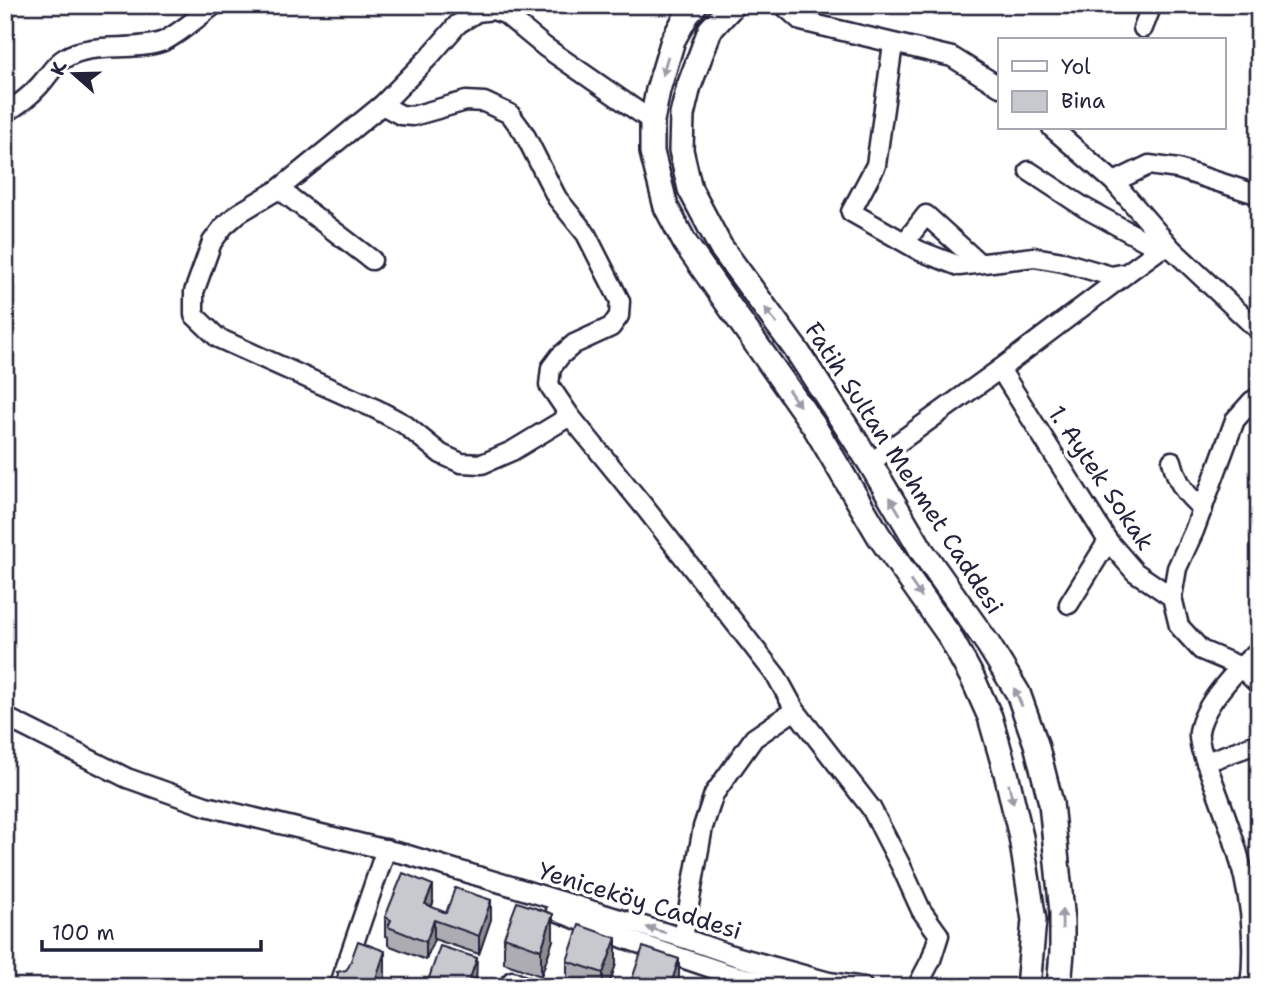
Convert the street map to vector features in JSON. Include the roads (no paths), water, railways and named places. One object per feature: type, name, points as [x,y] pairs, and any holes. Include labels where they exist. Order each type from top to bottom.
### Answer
[{"type":"main road","points":[[695,5],[673,40],[652,121],[652,152],[666,207],[685,243],[814,426],[879,536],[949,635],[973,679],[990,717],[1021,837],[1034,920],[1028,987]]},
{"type":"main road","name":"Fatih Sultan Mehmet Caddesi","points":[[733,5],[710,30],[688,86],[682,115],[681,150],[690,189],[720,246],[797,351],[870,463],[922,551],[988,643],[1018,693],[1036,744],[1051,803],[1062,912],[1059,987]]},
{"type":"street","points":[[783,5],[801,21],[952,57],[998,86]]},
{"type":"street","points":[[1143,28],[1152,5]]},
{"type":"street","points":[[5,113],[39,86],[62,59],[95,49],[135,47],[163,42],[209,8]]},
{"type":"street","points":[[570,416],[492,460],[482,464],[461,463],[441,454],[404,425],[376,409],[218,338],[194,315],[194,292],[212,242],[223,226],[279,189],[382,106],[458,24],[477,12],[493,10],[505,14],[545,47],[652,121]]},
{"type":"street","points":[[893,44],[876,165],[851,212],[920,251],[959,266],[1034,257],[1111,276],[1127,273]]},
{"type":"street","points":[[382,106],[401,115],[413,116],[466,102],[484,102],[510,114],[524,133],[557,198],[586,234],[620,302],[619,316],[611,327],[574,344],[560,356],[551,368],[550,385],[570,416],[777,677],[795,710],[871,808],[921,910],[939,935],[931,960],[917,987]]},
{"type":"street","points":[[1054,130],[1114,182],[1166,249],[1259,331]]},
{"type":"street","points":[[1114,182],[1149,165],[1178,169],[1259,195]]},
{"type":"street","points":[[1028,170],[1085,208],[1166,249]]},
{"type":"street","points":[[279,189],[372,260]]},
{"type":"street","points":[[905,242],[926,215],[979,263]]},
{"type":"street","points":[[870,463],[1127,273],[1166,249]]},
{"type":"street","name":"1. Aytek Sokak","points":[[1000,369],[1108,541],[1135,572],[1172,597]]},
{"type":"street","points":[[1259,397],[1235,420],[1203,509],[1177,568],[1172,597],[1179,626],[1201,650],[1239,666],[1259,685]]},
{"type":"street","points":[[1172,461],[1186,495],[1203,509]]},
{"type":"street","points":[[1069,604],[1108,541]]},
{"type":"street","points":[[1250,987],[1253,879],[1238,849],[1198,735],[1207,710],[1239,666],[1259,650]]},
{"type":"street","points":[[683,938],[703,827],[714,794],[754,738],[795,710]]},
{"type":"street","points":[[5,718],[127,778],[206,806],[386,849],[518,889]]},
{"type":"street","points":[[1206,762],[1259,743]]},
{"type":"street","points":[[339,987],[386,849]]},
{"type":"street","name":"Yeniceköy Caddesi","points":[[518,889],[735,956],[829,982],[863,987]]},
{"type":"street","name":"Yeniceköy Caddesi","points":[[518,889],[524,898],[726,980],[786,987]]},
{"type":"street","points":[[726,980],[735,956]]}]
